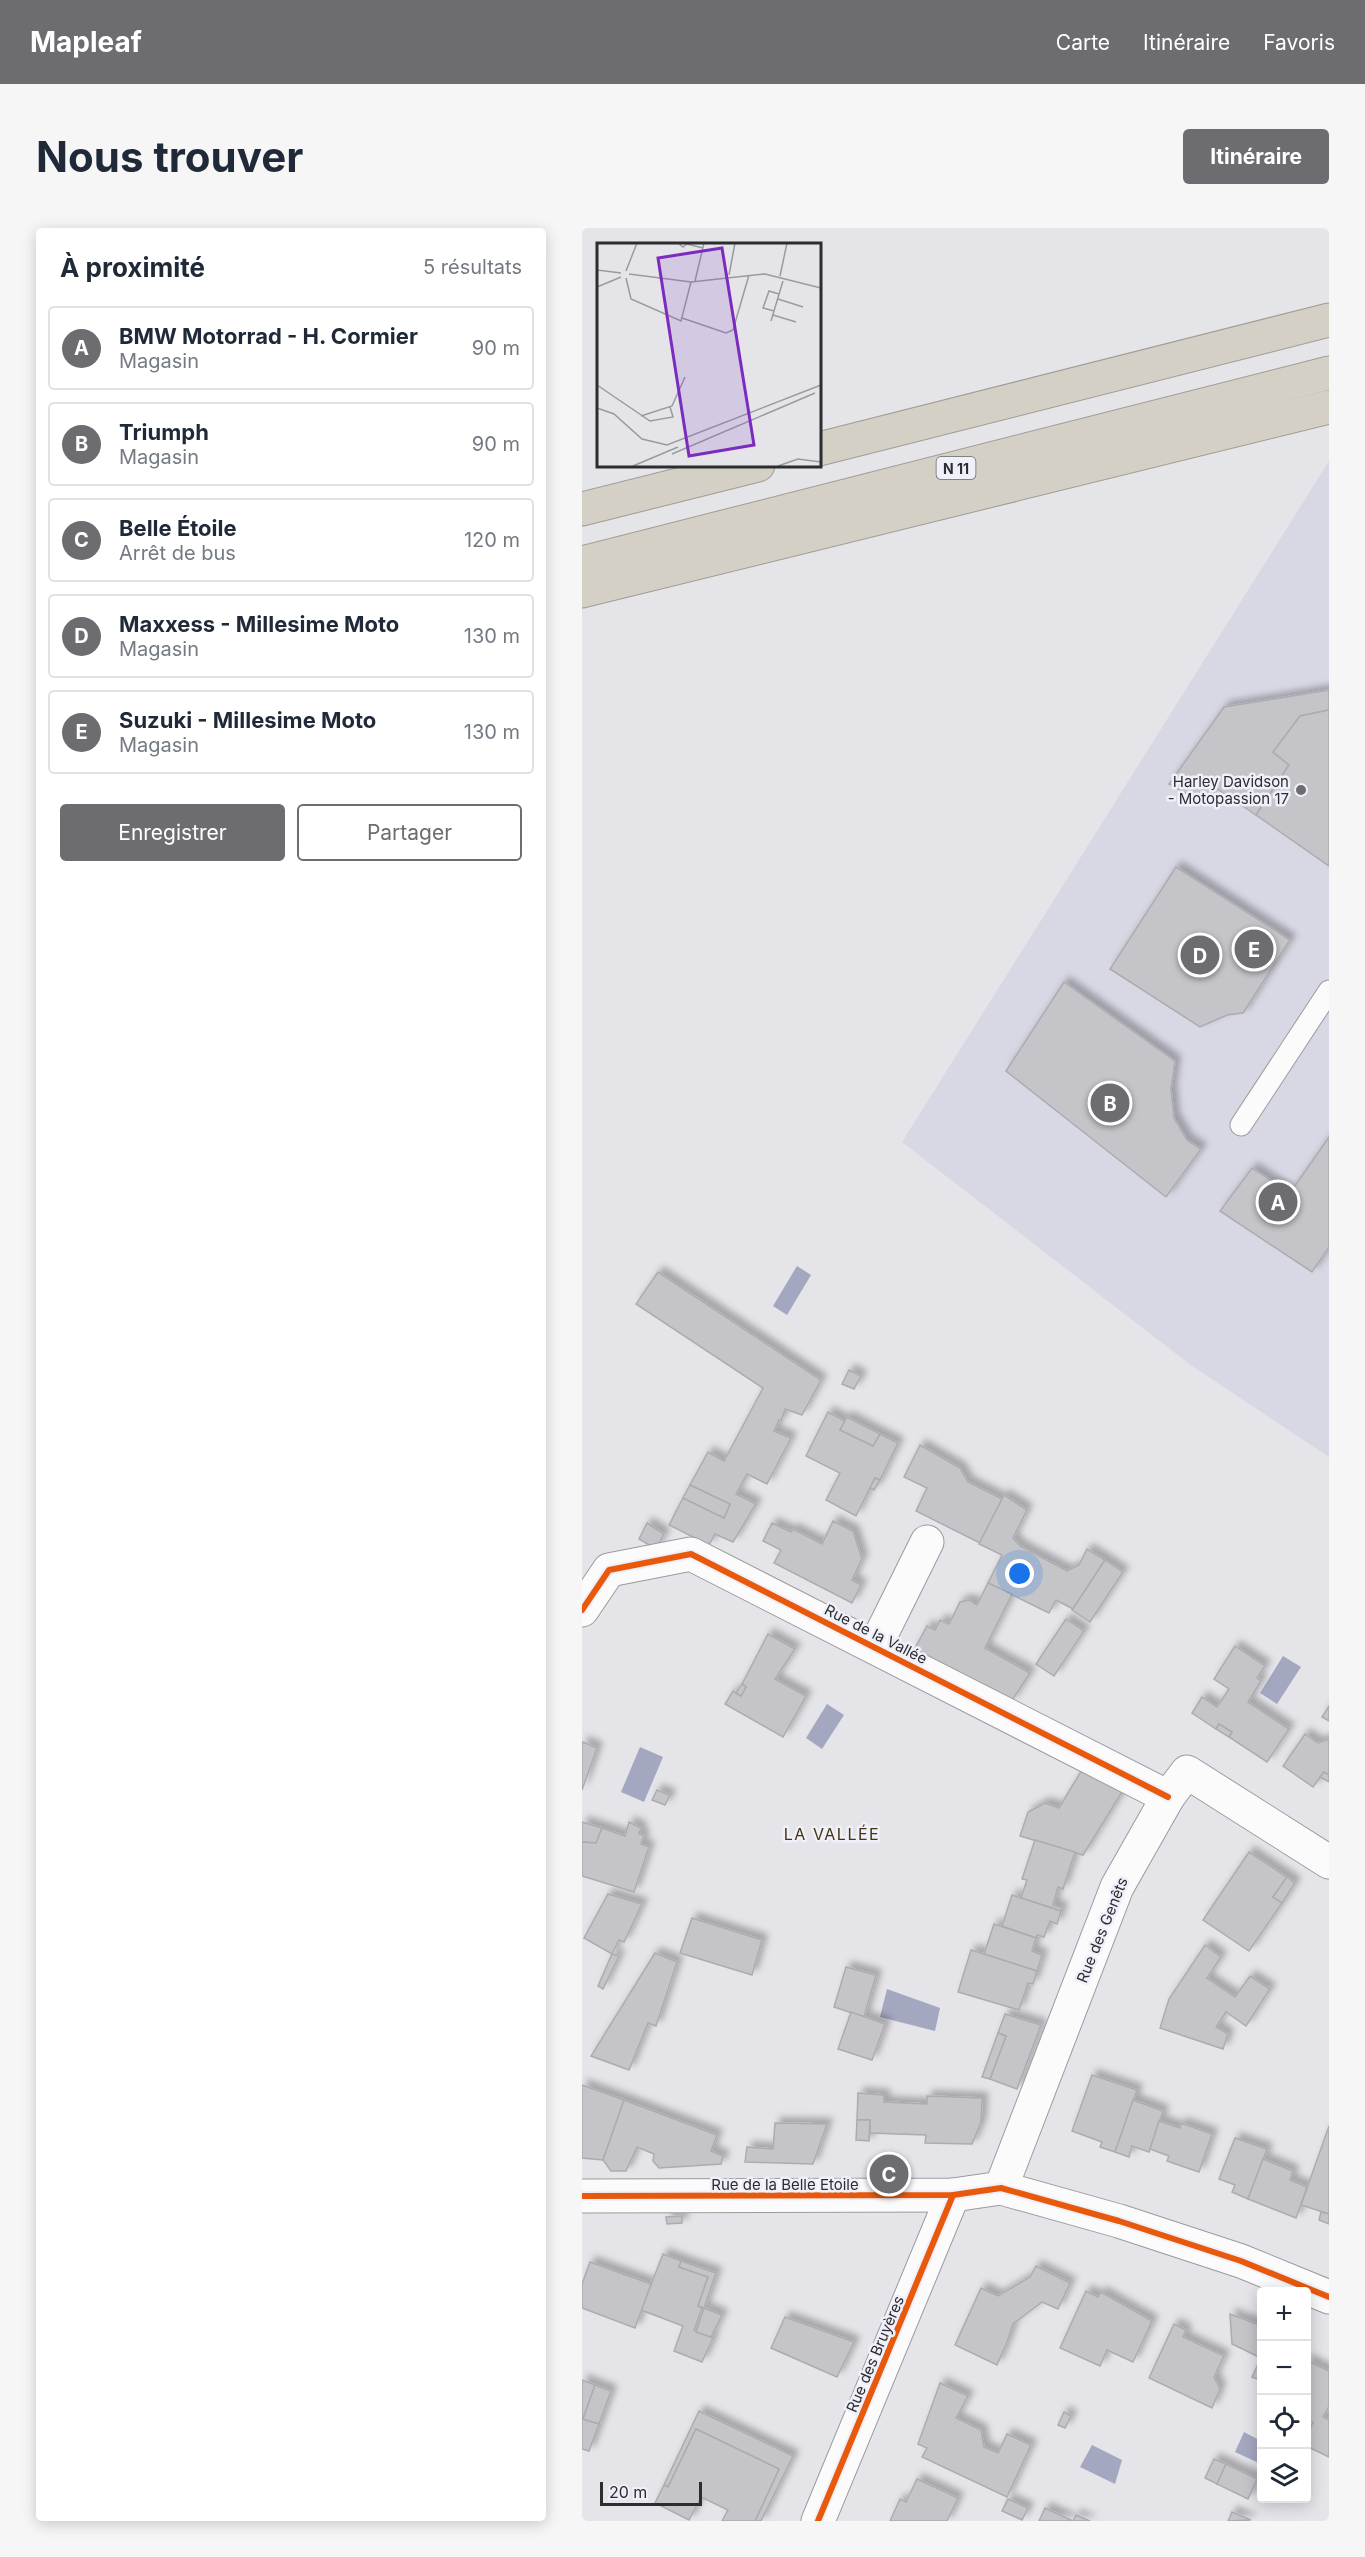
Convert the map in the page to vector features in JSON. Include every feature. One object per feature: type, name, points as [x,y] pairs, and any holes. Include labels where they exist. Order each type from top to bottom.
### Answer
[{"type":"highway","points":[[820,450],[1329,320]]},
{"type":"highway","name":"N 11","points":[[582,563],[1329,373]]},
{"type":"highway","points":[[582,591],[1329,406]]},
{"type":"highway","points":[[582,510],[754,466]]},
{"type":"street","points":[[875,1647],[927,1542]]},
{"type":"street","name":"Rue de la Vallée","points":[[582,1610],[609,1570],[692,1554],[1168,1797]]},
{"type":"street","name":"Rue des Genêts","points":[[1001,2188],[1117,1887],[1168,1797],[1187,1772],[1329,1862]]},
{"type":"street","name":"Rue de la Belle Etoile","points":[[582,2196],[953,2195],[1001,2188],[1119,2221],[1230,2258],[1329,2297]]},
{"type":"street","name":"Rue des Bruyères","points":[[818,2521],[953,2195]]},
{"type":"lane","points":[[1241,1125],[1329,991]]},
{"type":"shaded area","points":[[1329,461],[1329,1457],[1192,1366],[902,1142]]},
{"type":"water","points":[[797,1266],[811,1275],[787,1315],[773,1306]]},
{"type":"water","points":[[1283,1656],[1301,1667],[1277,1704],[1260,1693]]},
{"type":"water","points":[[827,1704],[844,1715],[822,1749],[806,1738]]},
{"type":"water","points":[[640,1747],[663,1757],[644,1802],[621,1792]]},
{"type":"water","points":[[887,1989],[940,2008],[935,2031],[880,2017]]},
{"type":"water","points":[[1244,2432],[1257,2439],[1257,2462],[1235,2452]]},
{"type":"water","points":[[1092,2445],[1122,2460],[1115,2484],[1080,2467]]},
{"type":"building","points":[[1329,690],[1329,710],[1300,716],[1273,752],[1289,765],[1256,815],[1214,787],[1205,804],[1169,784],[1224,707]]},
{"type":"building","name":"Harley Davidson - Motopassion 17","points":[[1329,710],[1329,866],[1256,815],[1289,765],[1273,752],[1300,716]]},
{"type":"building","points":[[1176,867],[1290,940],[1243,1013],[1227,1015],[1200,1027],[1110,969]]},
{"type":"building","points":[[1064,982],[1175,1061],[1171,1089],[1174,1118],[1187,1140],[1201,1149],[1166,1197],[1006,1071]]},
{"type":"building","points":[[1329,1137],[1329,1247],[1312,1272],[1220,1211],[1252,1168],[1290,1193]]},
{"type":"building","points":[[658,1272],[821,1380],[802,1415],[785,1409],[781,1421],[779,1420],[774,1431],[791,1438],[767,1484],[747,1474],[736,1494],[756,1504],[733,1542],[715,1534],[709,1545],[669,1525],[683,1498],[724,1518],[730,1504],[690,1485],[708,1452],[724,1461],[763,1388],[636,1304]]},
{"type":"building","points":[[849,1370],[861,1376],[854,1389],[842,1384]]},
{"type":"building","points":[[828,1412],[845,1421],[840,1430],[873,1446],[880,1434],[898,1443],[880,1480],[875,1478],[856,1516],[826,1500],[840,1473],[806,1456]]},
{"type":"building","points":[[847,1417],[880,1434],[873,1446],[840,1430]]},
{"type":"building","points":[[920,1445],[960,1468],[968,1482],[1002,1499],[980,1543],[916,1511],[927,1488],[904,1477]]},
{"type":"building","points":[[875,1478],[880,1480],[874,1490],[870,1488]]},
{"type":"building","points":[[690,1485],[730,1504],[724,1518],[683,1498]]},
{"type":"building","points":[[1004,1495],[1027,1510],[1013,1538],[1020,1546],[1067,1571],[1079,1565],[1087,1549],[1105,1560],[1073,1609],[1056,1600],[1049,1613],[988,1583],[1002,1555],[979,1544]]},
{"type":"building","points":[[833,1521],[853,1531],[862,1559],[852,1580],[861,1585],[852,1603],[774,1563],[781,1550],[763,1541],[772,1523],[791,1532],[793,1529],[822,1544]]},
{"type":"building","points":[[647,1523],[664,1534],[656,1549],[639,1539]]},
{"type":"building","points":[[1105,1560],[1123,1572],[1090,1622],[1072,1610]]},
{"type":"building","points":[[988,1583],[1012,1594],[985,1648],[1030,1673],[1011,1702],[914,1650],[927,1626],[935,1630],[940,1620],[949,1624],[960,1602],[969,1600],[977,1605]]},
{"type":"building","points":[[1066,1619],[1084,1631],[1054,1676],[1036,1664]]},
{"type":"building","points":[[768,1634],[795,1649],[775,1679],[806,1696],[783,1737],[725,1704],[733,1691],[741,1696],[746,1687],[742,1684]]},
{"type":"building","points":[[1235,1646],[1265,1666],[1257,1678],[1261,1681],[1248,1702],[1289,1729],[1267,1762],[1229,1737],[1232,1732],[1219,1724],[1216,1729],[1192,1713],[1202,1697],[1217,1707],[1229,1689],[1214,1679]]},
{"type":"building","points":[[742,1684],[746,1687],[741,1696],[736,1693]]},
{"type":"building","points":[[1329,1706],[1329,1721],[1322,1717]]},
{"type":"building","points":[[1219,1724],[1232,1732],[1229,1737],[1216,1729]]},
{"type":"building","points":[[1305,1734],[1318,1743],[1329,1739],[1329,1775],[1324,1772],[1313,1787],[1283,1766]]},
{"type":"building","points":[[583,1742],[597,1748],[582,1790],[582,1745]]},
{"type":"building","points":[[1083,1768],[1122,1792],[1083,1855],[1020,1836],[1028,1812],[1045,1803],[1059,1808]]},
{"type":"building","points":[[1324,1772],[1329,1775],[1329,1782],[1320,1777]]},
{"type":"building","points":[[657,1790],[670,1795],[665,1805],[652,1800]]},
{"type":"building","points":[[582,1822],[602,1828],[596,1843],[582,1842]]},
{"type":"building","points":[[629,1822],[641,1828],[639,1834],[644,1835],[641,1844],[649,1847],[634,1892],[582,1876],[582,1842],[596,1843],[602,1828],[625,1836]]},
{"type":"building","points":[[1035,1840],[1075,1852],[1063,1889],[1058,1887],[1053,1905],[1062,1908],[1061,1911],[1021,1898],[1027,1880],[1022,1879]]},
{"type":"building","points":[[1249,1852],[1287,1877],[1273,1897],[1282,1903],[1249,1951],[1203,1920]]},
{"type":"building","points":[[1287,1877],[1295,1883],[1282,1903],[1273,1897]]},
{"type":"building","points":[[608,1894],[642,1904],[624,1942],[619,1940],[612,1954],[584,1938]]},
{"type":"building","points":[[1012,1895],[1061,1911],[1057,1924],[1050,1921],[1044,1937],[1037,1935],[1036,1938],[1002,1926]]},
{"type":"building","points":[[692,1918],[762,1940],[752,1975],[680,1953]]},
{"type":"building","points":[[994,1924],[1036,1938],[1032,1951],[1042,1955],[1037,1971],[984,1954]]},
{"type":"building","points":[[1205,1945],[1221,1957],[1207,1978],[1235,1997],[1250,1976],[1270,1989],[1246,2026],[1226,2012],[1216,2027],[1228,2034],[1223,2049],[1160,2028],[1169,1999]]},
{"type":"building","points":[[971,1950],[1037,1971],[1033,1984],[1028,1983],[1019,2010],[958,1992]]},
{"type":"building","points":[[655,1953],[677,1962],[656,2026],[648,2023],[629,2070],[591,2056]]},
{"type":"building","points":[[612,1954],[619,1956],[603,1989],[598,1986]]},
{"type":"building","points":[[846,1967],[876,1975],[864,2017],[834,2007]]},
{"type":"building","points":[[851,2012],[885,2024],[872,2060],[838,2049]]},
{"type":"building","points":[[1005,2014],[1041,2025],[1017,2089],[990,2079],[1006,2036],[998,2033]]},
{"type":"building","points":[[998,2033],[1006,2036],[990,2079],[982,2077]]},
{"type":"building","points":[[1092,2075],[1137,2090],[1115,2152],[1100,2147],[1102,2142],[1072,2131]]},
{"type":"building","points":[[582,2085],[624,2100],[603,2160],[582,2158]]},
{"type":"building","points":[[858,2093],[884,2095],[884,2102],[927,2104],[927,2096],[982,2098],[981,2122],[972,2144],[925,2143],[926,2135],[870,2133],[870,2120],[857,2120]]},
{"type":"building","points":[[624,2100],[717,2135],[711,2151],[723,2156],[721,2164],[659,2168],[653,2161],[654,2154],[637,2147],[626,2171],[611,2171],[603,2160]]},
{"type":"building","points":[[1133,2100],[1163,2111],[1149,2152],[1132,2146],[1129,2157],[1115,2152]]},
{"type":"building","points":[[857,2120],[870,2120],[869,2141],[856,2140]]},
{"type":"building","points":[[1159,2121],[1180,2128],[1181,2123],[1212,2134],[1199,2172],[1167,2161],[1169,2156],[1150,2149]]},
{"type":"building","points":[[775,2123],[827,2124],[813,2164],[745,2162],[747,2147],[773,2149]]},
{"type":"building","points":[[1329,2126],[1329,2214],[1301,2205]]},
{"type":"building","points":[[1235,2138],[1267,2149],[1248,2199],[1232,2192],[1235,2185],[1219,2179]]},
{"type":"building","points":[[1263,2159],[1293,2171],[1290,2180],[1307,2187],[1296,2218],[1248,2199]]},
{"type":"building","points":[[1321,2212],[1329,2214],[1329,2224],[1319,2220]]},
{"type":"building","points":[[682,2216],[682,2223],[667,2224],[666,2217]]},
{"type":"building","points":[[663,2254],[681,2261],[679,2267],[708,2277],[698,2306],[702,2308],[694,2330],[713,2338],[702,2362],[674,2351],[683,2326],[641,2310]]},
{"type":"building","points":[[681,2261],[716,2273],[704,2308],[698,2306],[708,2277],[679,2267]]},
{"type":"building","points":[[590,2262],[651,2284],[635,2328],[582,2308],[582,2284]]},
{"type":"building","points":[[1036,2266],[1070,2283],[1058,2309],[1042,2302],[1013,2324],[997,2365],[955,2345],[981,2288],[998,2296],[1030,2277]]},
{"type":"building","points":[[1086,2291],[1098,2297],[1101,2292],[1152,2321],[1133,2362],[1107,2350],[1100,2366],[1060,2348]]},
{"type":"building","points":[[704,2308],[722,2315],[711,2337],[696,2332]]},
{"type":"building","points":[[1230,2314],[1257,2324],[1257,2356],[1232,2344]]},
{"type":"building","points":[[785,2317],[854,2342],[837,2377],[771,2348]]},
{"type":"building","points":[[1174,2324],[1186,2330],[1183,2337],[1224,2356],[1214,2377],[1220,2389],[1212,2408],[1149,2378]]},
{"type":"building","points":[[1311,2362],[1329,2371],[1329,2406],[1323,2417],[1329,2420],[1329,2457],[1311,2448],[1313,2422],[1311,2421]]},
{"type":"building","points":[[1257,2366],[1257,2379],[1252,2377]]},
{"type":"building","points":[[582,2380],[595,2385],[583,2419],[599,2424],[589,2451],[582,2449]]},
{"type":"building","points":[[940,2383],[968,2396],[956,2418],[981,2430],[984,2447],[998,2453],[1007,2434],[1031,2445],[1007,2497],[922,2457],[927,2448],[918,2444]]},
{"type":"building","points":[[595,2385],[611,2391],[599,2424],[583,2419]]},
{"type":"building","points":[[699,2411],[793,2456],[761,2521],[755,2521],[779,2469],[696,2429],[668,2487],[664,2485]]},
{"type":"building","points":[[1064,2412],[1071,2416],[1065,2428],[1058,2425]]},
{"type":"building","points":[[696,2429],[779,2469],[755,2521],[722,2521],[728,2510],[701,2497],[689,2520],[655,2503],[664,2485],[668,2487]]},
{"type":"building","points":[[1214,2459],[1226,2464],[1217,2484],[1205,2478]]},
{"type":"building","points":[[1226,2464],[1257,2479],[1248,2499],[1217,2484]]},
{"type":"building","points":[[917,2479],[958,2498],[947,2521],[890,2521],[900,2499],[906,2502]]},
{"type":"building","points":[[1008,2499],[1028,2508],[1022,2520],[1002,2511]]},
{"type":"building","points":[[1045,2508],[1073,2521],[1039,2521]]},
{"type":"building","points":[[1232,2512],[1251,2520],[1228,2521]]},
{"type":"building","points":[[1076,2515],[1090,2521],[1073,2521]]},
{"type":"cycle path","points":[[582,1610],[609,1570],[691,1554],[1168,1797]]},
{"type":"cycle path","points":[[582,2196],[953,2195],[1001,2188],[1119,2221],[1241,2261],[1329,2297]]},
{"type":"cycle path","points":[[818,2521],[953,2195]]},
{"type":"place","name":"Harley Davidson - Motopassion 17","points":[[1301,790]]},
{"type":"place","name":"Suzuki - Millesime Moto","points":[[1254,949]]},
{"type":"place","name":"Maxxess - Millesime Moto","points":[[1200,955]]},
{"type":"place","name":"Triumph","points":[[1110,1103]]},
{"type":"place","name":"BMW Motorrad - H. Cormier","points":[[1278,1202]]},
{"type":"place","name":"Belle Étoile","points":[[889,2174]]},
{"type":"district","name":"LA VALLÉE","points":[[832,1834]]}]
